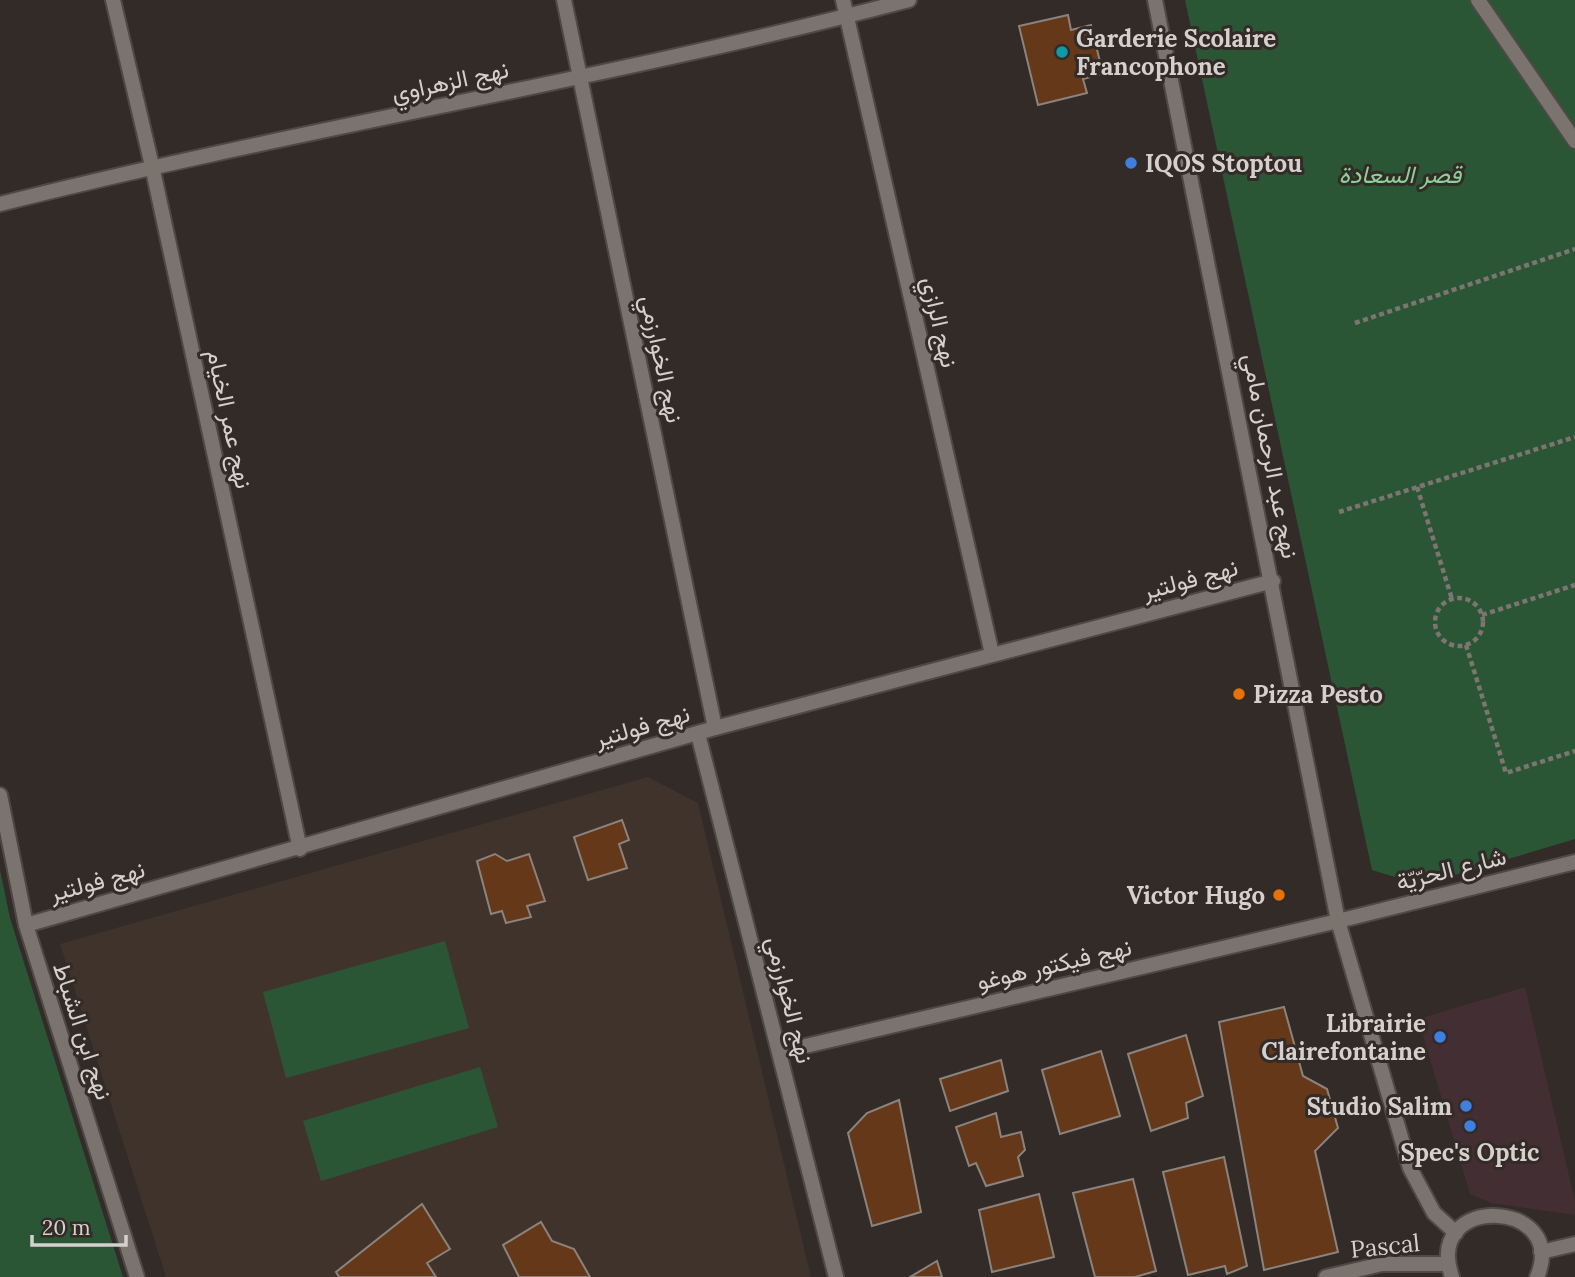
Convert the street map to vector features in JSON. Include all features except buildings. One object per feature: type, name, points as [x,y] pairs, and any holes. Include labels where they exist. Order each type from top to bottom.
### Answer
[{"type":"street","name":"نهج عمر الخيام","points":[[113,0],[152,166],[300,849]]},
{"type":"street","name":"نهج الخوارزمي","points":[[564,0],[715,728]]},
{"type":"street","name":"نهج الرازي","points":[[843,0],[992,654]]},
{"type":"street","name":"نهج الزهراوي","points":[[0,204],[152,166],[581,77],[909,0]]},
{"type":"street","name":"نهج عبد الرحمان مامي","points":[[1155,0],[1273,581],[1338,921],[1410,1168],[1434,1213],[1457,1233]]},
{"type":"street","points":[[1478,0],[1575,141]]},
{"type":"street","name":"نهج فولتير","points":[[26,925],[300,849],[715,728],[1273,581]]},
{"type":"street","name":"نهج الخوارزمي","points":[[698,734],[836,1277]]},
{"type":"street","name":"نهج ابن الشباط","points":[[0,795],[26,925],[137,1277]]},
{"type":"street","name":"شارع الحرّيّة","points":[[1338,921],[1575,862]]},
{"type":"street","name":"نهج فيكتور هوغو","points":[[780,1052],[1338,921]]},
{"type":"street","points":[[1450,1271],[1449,1250],[1457,1233],[1469,1220],[1487,1214],[1504,1214],[1521,1222],[1534,1235],[1541,1252],[1537,1277]]},
{"type":"street","points":[[1541,1252],[1575,1244]]},
{"type":"street","name":"Pascal","points":[[1326,1277],[1382,1264],[1450,1271]]},
{"type":"path","points":[[1355,323],[1575,249]]},
{"type":"path","points":[[1339,512],[1575,437]]},
{"type":"path","points":[[1417,487],[1452,599]]},
{"type":"path","points":[[1482,615],[1575,585]]},
{"type":"path","points":[[1452,599],[1470,601],[1482,615],[1480,634],[1466,645],[1447,643],[1436,629],[1438,611],[1452,599]]},
{"type":"path","points":[[1466,645],[1506,773],[1575,751]]},
{"type":"shaded area","points":[[648,777],[698,803],[811,1277],[166,1277],[60,944]]},
{"type":"shaded area","points":[[1525,987],[1575,1201],[1575,1215],[1491,1203],[1470,1194],[1418,1019]]},
{"type":"green space","name":"قصر السعادة","points":[[1185,0],[1575,0],[1575,839],[1421,885],[1372,870]]},
{"type":"green space","points":[[0,870],[10,918],[123,1277],[0,1277]]},
{"type":"green space","points":[[445,941],[469,1028],[286,1078],[263,992]]},
{"type":"green space","points":[[480,1067],[498,1127],[321,1181],[303,1121]]},
{"type":"place","name":"Garderie Scolaire Francophone","points":[[1062,52]]},
{"type":"place","name":"IQOS Stoptou","points":[[1131,163]]},
{"type":"place","name":"Pizza Pesto","points":[[1239,694]]},
{"type":"place","name":"Victor Hugo","points":[[1279,895]]},
{"type":"place","name":"Librairie Clairefontaine","points":[[1440,1037]]},
{"type":"place","name":"Studio Salim","points":[[1466,1106]]},
{"type":"place","name":"Spec's Optic","points":[[1470,1126]]}]
